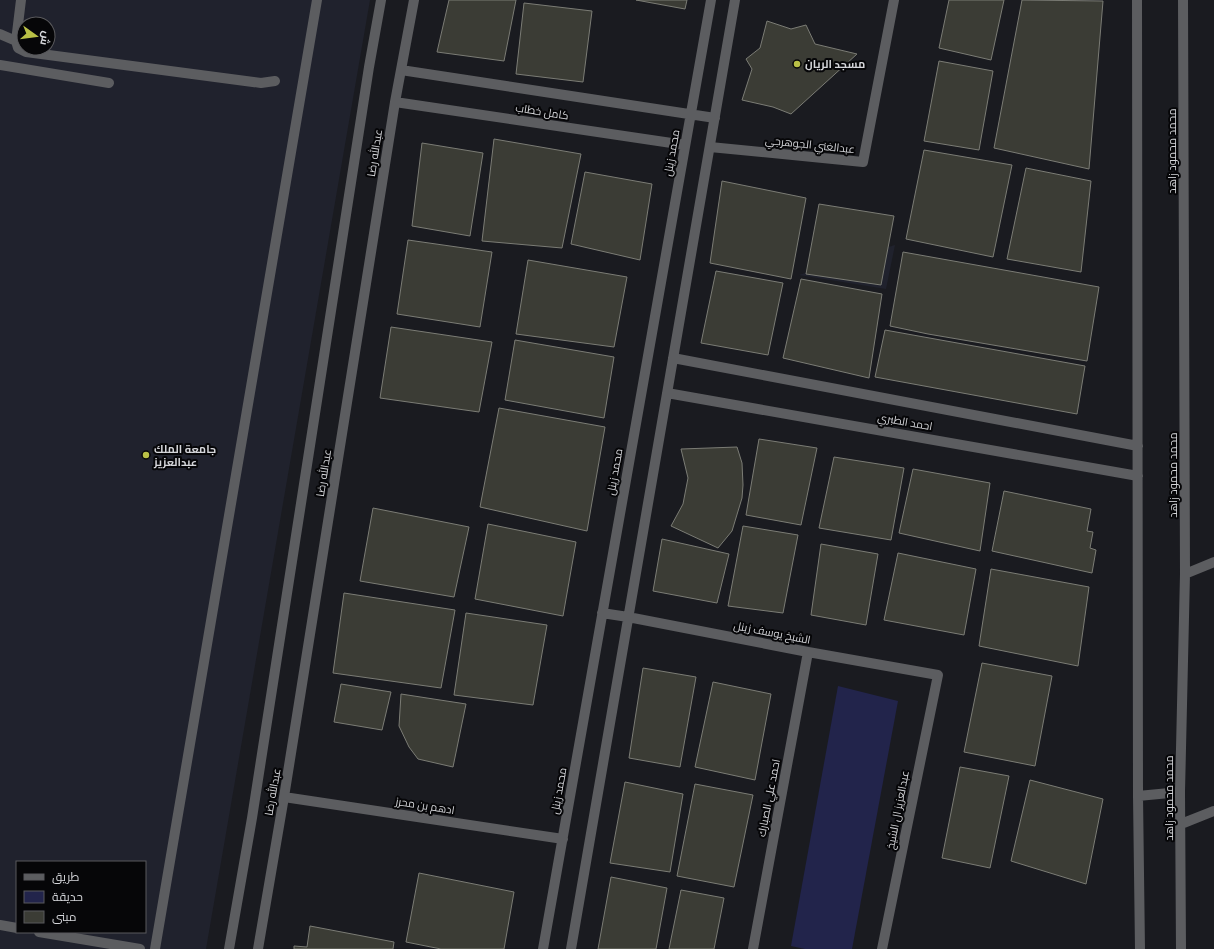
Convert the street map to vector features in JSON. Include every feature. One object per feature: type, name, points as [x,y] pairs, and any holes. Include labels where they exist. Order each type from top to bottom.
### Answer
[{"type":"street","points":[[19,16],[21,0]]},
{"type":"street","points":[[155,949],[316,0]]},
{"type":"street","name":"عبدالله رضا","points":[[229,949],[252,818],[369,67],[381,0]]},
{"type":"street","name":"عبدالله رضا","points":[[258,949],[284,797],[395,102],[414,0]]},
{"type":"street","name":"محمد زينل","points":[[543,949],[711,0]]},
{"type":"street","points":[[571,949],[735,0]]},
{"type":"street","name":"عبدالغني الجوهرجي","points":[[710,147],[863,162],[894,0]]},
{"type":"street","points":[[1137,0],[1138,796],[1140,949]]},
{"type":"street","name":"محمد محمود زاهد","points":[[1181,949],[1180,792],[1185,574],[1183,0]]},
{"type":"street","points":[[0,34],[16,41]]},
{"type":"street","points":[[56,56],[261,83],[275,81]]},
{"type":"street","points":[[0,65],[109,83]]},
{"type":"street","name":"كامل خطاب","points":[[401,70],[715,118]]},
{"type":"street","name":"كامل خطاب","points":[[395,102],[685,145]]},
{"type":"street","name":"احمد الطبري","points":[[673,358],[1138,446]]},
{"type":"street","name":"احمد الطبري","points":[[667,393],[1138,476]]},
{"type":"street","points":[[1185,574],[1214,562]]},
{"type":"street","name":"الشيخ يوسف زينل","points":[[602,613],[938,675]]},
{"type":"street","name":"احمد علي الصبارك","points":[[753,949],[808,652]]},
{"type":"street","name":"عبدالعزيز ال الشيخ","points":[[882,949],[938,675]]},
{"type":"street","points":[[1138,796],[1180,792]]},
{"type":"street","name":"ادهم بن محرز","points":[[284,797],[563,839]]},
{"type":"street","points":[[1181,824],[1214,811]]},
{"type":"street","points":[[0,925],[16,928]]},
{"type":"street","points":[[45,933],[140,949]]},
{"type":"shaded area","name":"جامعة الملك عبدالعزيز","points":[[0,0],[370,0],[206,949],[0,949]]},
{"type":"shaded area","points":[[895,245],[886,289],[799,275]]},
{"type":"green space","points":[[838,686],[898,701],[852,949],[805,949],[791,946]]},
{"type":"building","points":[[449,0],[516,0],[504,61],[437,52]]},
{"type":"building","points":[[636,0],[687,0],[685,9]]},
{"type":"building","points":[[949,0],[1004,0],[991,60],[939,48]]},
{"type":"building","points":[[1022,0],[1103,1],[1089,169],[994,148]]},
{"type":"building","points":[[524,3],[592,11],[583,82],[516,74]]},
{"type":"building","name":"مسجد الريان","points":[[767,21],[791,29],[806,25],[815,44],[857,54],[791,114],[773,107],[742,100],[752,69],[746,59],[760,48]]},
{"type":"building","points":[[939,61],[993,71],[979,150],[924,141]]},
{"type":"building","points":[[494,139],[581,154],[562,248],[482,241]]},
{"type":"building","points":[[422,143],[483,153],[470,236],[412,226]]},
{"type":"building","points":[[924,150],[1012,165],[993,257],[906,239]]},
{"type":"building","points":[[1026,168],[1091,181],[1081,272],[1007,259]]},
{"type":"building","points":[[585,172],[652,184],[640,260],[571,244]]},
{"type":"building","points":[[722,181],[806,198],[791,279],[710,263]]},
{"type":"building","points":[[819,204],[894,216],[881,285],[806,274]]},
{"type":"building","points":[[408,240],[492,252],[480,327],[397,314]]},
{"type":"building","points":[[903,252],[1099,287],[1087,361],[928,334],[890,326]]},
{"type":"building","points":[[528,260],[627,277],[614,347],[516,334]]},
{"type":"building","points":[[716,271],[783,283],[768,355],[701,343]]},
{"type":"building","points":[[801,279],[882,294],[869,378],[783,358]]},
{"type":"building","points":[[391,327],[492,342],[479,412],[380,398]]},
{"type":"building","points":[[885,330],[1085,366],[1077,414],[875,377]]},
{"type":"building","points":[[515,340],[614,357],[604,418],[505,400]]},
{"type":"building","points":[[499,408],[605,427],[587,531],[480,507]]},
{"type":"building","points":[[759,439],[817,448],[801,525],[746,515]]},
{"type":"building","points":[[737,447],[742,463],[742,498],[732,531],[718,548],[671,526],[683,504],[688,478],[681,449]]},
{"type":"building","points":[[834,457],[904,468],[891,540],[819,528]]},
{"type":"building","points":[[913,469],[990,483],[980,551],[899,533]]},
{"type":"building","points":[[1004,491],[1091,509],[1087,531],[1093,532],[1090,548],[1096,550],[1092,573],[992,551]]},
{"type":"building","points":[[373,508],[469,527],[454,597],[360,581]]},
{"type":"building","points":[[488,524],[576,542],[563,616],[475,599]]},
{"type":"building","points":[[743,526],[798,535],[783,613],[728,606]]},
{"type":"building","points":[[662,539],[729,554],[717,603],[653,591]]},
{"type":"building","points":[[821,544],[878,554],[866,625],[811,615]]},
{"type":"building","points":[[898,553],[976,569],[964,635],[884,620]]},
{"type":"building","points":[[991,569],[1089,587],[1078,666],[979,646]]},
{"type":"building","points":[[344,593],[455,610],[441,688],[333,673]]},
{"type":"building","points":[[466,613],[547,625],[533,705],[454,695]]},
{"type":"building","points":[[982,663],[1052,676],[1035,766],[964,752]]},
{"type":"building","points":[[643,668],[696,677],[680,767],[629,758]]},
{"type":"building","points":[[713,682],[771,694],[755,780],[695,767]]},
{"type":"building","points":[[341,684],[391,692],[382,730],[334,722]]},
{"type":"building","points":[[401,694],[466,704],[453,767],[418,759],[409,747],[399,726]]},
{"type":"building","points":[[960,767],[1009,776],[990,868],[942,858]]},
{"type":"building","points":[[1030,780],[1103,799],[1086,884],[1011,861]]},
{"type":"building","points":[[625,782],[683,794],[670,872],[610,863]]},
{"type":"building","points":[[695,784],[753,795],[734,887],[677,876]]},
{"type":"building","points":[[419,873],[514,892],[504,949],[441,949],[406,942]]},
{"type":"building","points":[[611,877],[667,888],[656,949],[598,949]]},
{"type":"building","points":[[681,890],[724,898],[714,949],[669,949]]},
{"type":"building","points":[[310,926],[394,942],[393,949],[294,949],[294,946],[307,947]]},
{"type":"place","name":"مسجد الريان","points":[[797,64]]},
{"type":"place","name":"جامعة الملك عبدالعزيز","points":[[146,455]]}]
